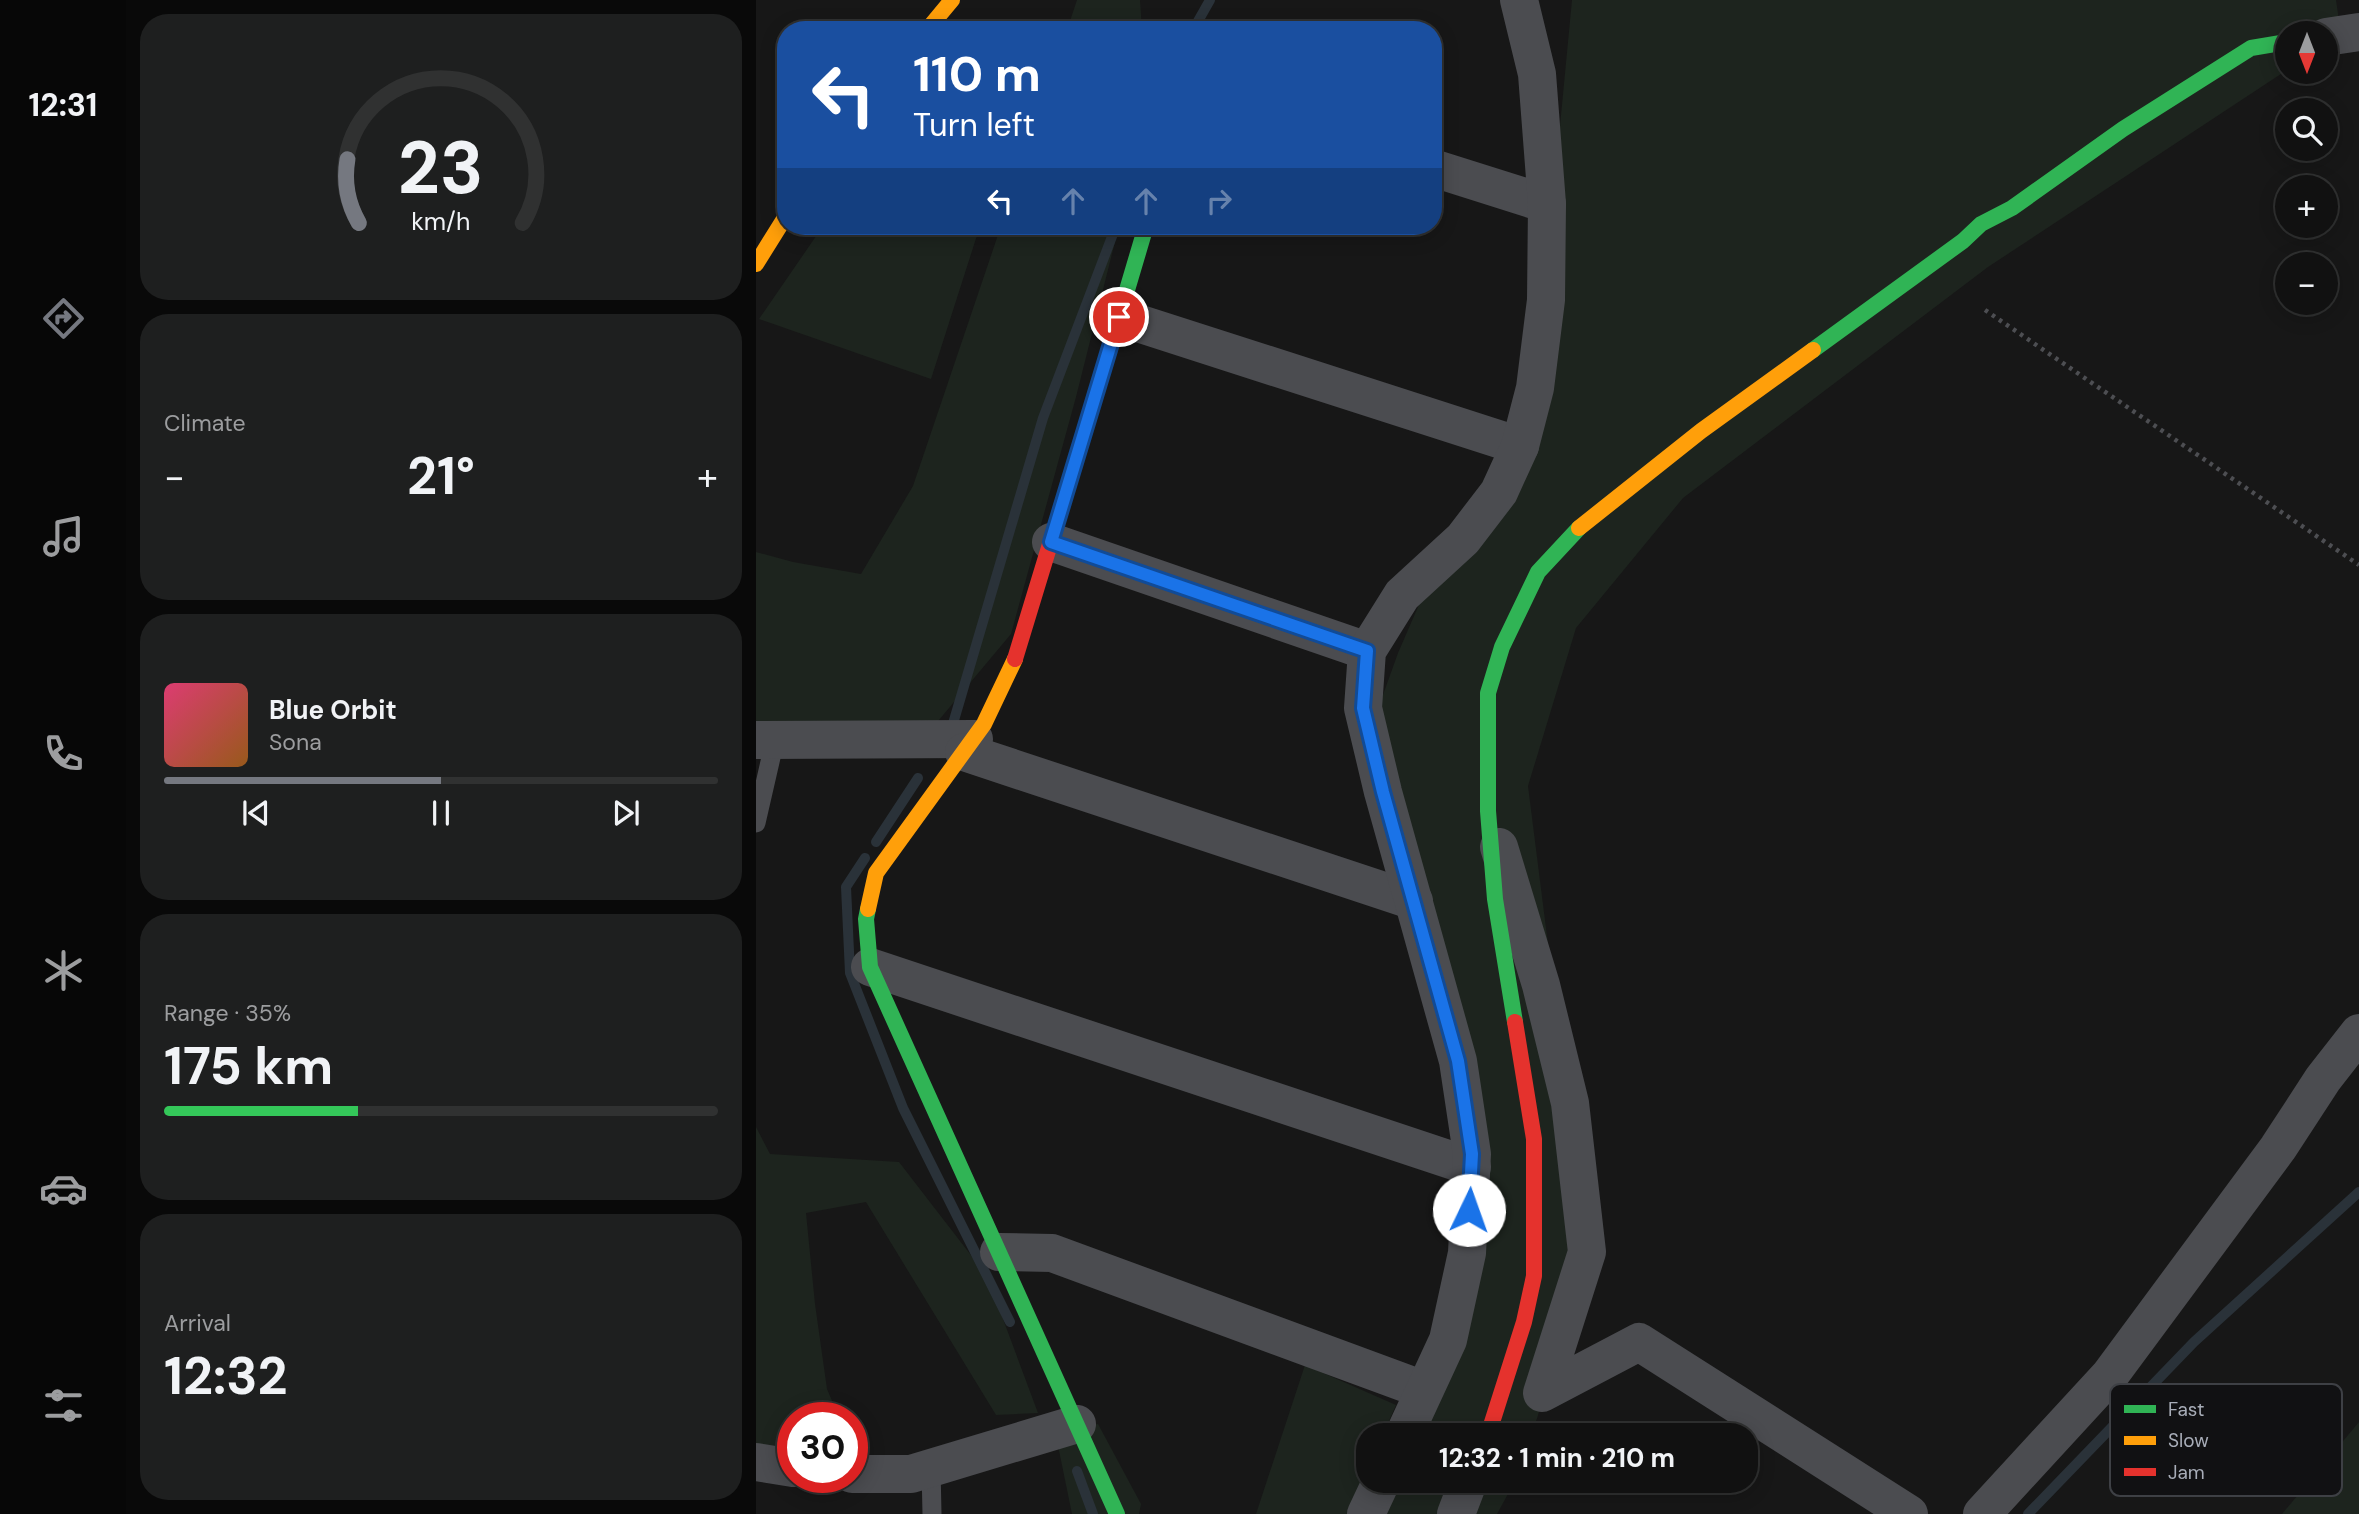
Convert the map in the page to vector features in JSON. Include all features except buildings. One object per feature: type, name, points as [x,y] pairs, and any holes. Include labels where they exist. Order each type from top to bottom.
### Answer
[{"type":"street","points":[[934,21],[952,0]]},
{"type":"street","points":[[1409,1423],[1448,1340],[1467,1253],[1472,1154],[1458,1061],[1363,708],[1367,651],[1402,595],[1463,539],[1499,492],[1520,446],[1535,388],[1544,312],[1547,204],[1537,74],[1519,0]]},
{"type":"street","points":[[2338,35],[2359,32]]},
{"type":"street","points":[[1492,1423],[1524,1322],[1534,1276],[1534,1139],[1495,900],[1488,811],[1488,693],[1502,647],[1538,572],[1574,532],[1702,431],[1963,241],[1981,224],[2012,208],[2123,129],[2251,48],[2275,45]]},
{"type":"street","points":[[1442,171],[1547,204]]},
{"type":"street","points":[[756,264],[777,230]]},
{"type":"street","points":[[1117,1514],[1067,1427],[999,1252],[870,967],[866,919],[876,873],[984,724],[1019,650],[1143,235]]},
{"type":"street","points":[[1119,317],[1520,446]]},
{"type":"street","points":[[1051,542],[1367,651]]},
{"type":"street","points":[[765,740],[969,745],[1414,901]]},
{"type":"street","points":[[1488,811],[1541,985],[1570,1103],[1587,1252],[1542,1393],[1639,1342],[1909,1514]]},
{"type":"street","points":[[870,967],[1472,1167]]},
{"type":"street","points":[[1982,1514],[2110,1375],[2262,1170],[2323,1079],[2359,1033]]},
{"type":"street","points":[[999,1252],[1052,1253],[1424,1390]]},
{"type":"street","points":[[868,1474],[911,1474],[1067,1427]]},
{"type":"street","points":[[756,1462],[777,1465]]},
{"type":"street","points":[[1366,1514],[1376,1493]]},
{"type":"street","points":[[1456,1514],[1464,1493]]},
{"type":"lane","points":[[756,822],[765,740]]},
{"type":"lane","points":[[931,1467],[932,1514]]},
{"type":"path","points":[[1985,310],[2359,565]]},
{"type":"shaded area","points":[[1077,0],[1140,0],[1141,21],[1070,21]]},
{"type":"shaded area","points":[[1572,0],[2336,0],[2341,34],[2338,34],[2338,21],[2275,21],[2275,78],[1988,267],[1683,498],[1576,628],[1528,786],[1587,1252],[1536,1423],[1406,1423],[1464,1265],[1458,1061],[1369,734],[1398,653],[1437,563],[1535,388]]},
{"type":"shaded area","points":[[817,235],[977,235],[931,379],[759,319]]},
{"type":"shaded area","points":[[998,235],[1117,235],[1076,397],[1011,634],[923,739],[756,726],[756,552],[793,562],[861,574],[913,486]]},
{"type":"shaded area","points":[[756,1127],[770,1154],[899,1162],[987,1276],[1038,1413],[996,1415],[866,1202],[806,1213],[815,1304],[827,1389],[833,1402],[777,1402],[777,1456],[756,1449]]},
{"type":"shaded area","points":[[1305,1365],[1396,1405],[1388,1423],[1356,1423],[1357,1493],[1348,1514],[1256,1514]]},
{"type":"shaded area","points":[[2359,1422],[2359,1514],[2282,1514],[2297,1496],[2342,1496],[2342,1442]]},
{"type":"shaded area","points":[[1098,1424],[1141,1504],[1139,1514],[1072,1514],[1055,1431]]},
{"type":"shaded area","points":[[1374,1493],[1508,1493],[1497,1514],[1363,1514]]},
{"type":"waterway","points":[[1198,21],[1210,0]]},
{"type":"waterway","points":[[952,727],[1043,418],[1113,235]]},
{"type":"waterway","points":[[876,842],[918,778]]},
{"type":"waterway","points":[[865,858],[846,887],[850,973],[903,1108],[1010,1322]]},
{"type":"waterway","points":[[2153,1384],[2194,1342],[2359,1192]]},
{"type":"waterway","points":[[2028,1514],[2110,1429]]},
{"type":"waterway","points":[[1077,1471],[1093,1514]]},
{"type":"traffic: fast","points":[[1813,350],[1963,241],[1981,224],[2012,208],[2123,129],[2251,48],[2275,44]]},
{"type":"traffic: fast","points":[[1111,344],[1143,235]]},
{"type":"traffic: fast","points":[[1515,1022],[1495,899],[1488,811],[1488,693],[1502,647],[1538,572],[1579,528]]},
{"type":"traffic: fast","points":[[868,909],[866,919],[870,967],[1117,1514]]},
{"type":"traffic: slow","points":[[934,21],[952,0]]},
{"type":"traffic: slow","points":[[756,264],[777,230]]},
{"type":"traffic: slow","points":[[1579,528],[1701,431],[1813,350]]},
{"type":"traffic: slow","points":[[868,909],[876,873],[984,724],[1015,659]]},
{"type":"traffic: jam","points":[[1015,659],[1111,344]]},
{"type":"traffic: jam","points":[[1492,1423],[1524,1322],[1534,1276],[1534,1139],[1515,1022]]},
{"type":"route","points":[[1119,317],[1051,542],[1367,651],[1363,708],[1383,792],[1458,1061],[1472,1154],[1469,1210]]}]
